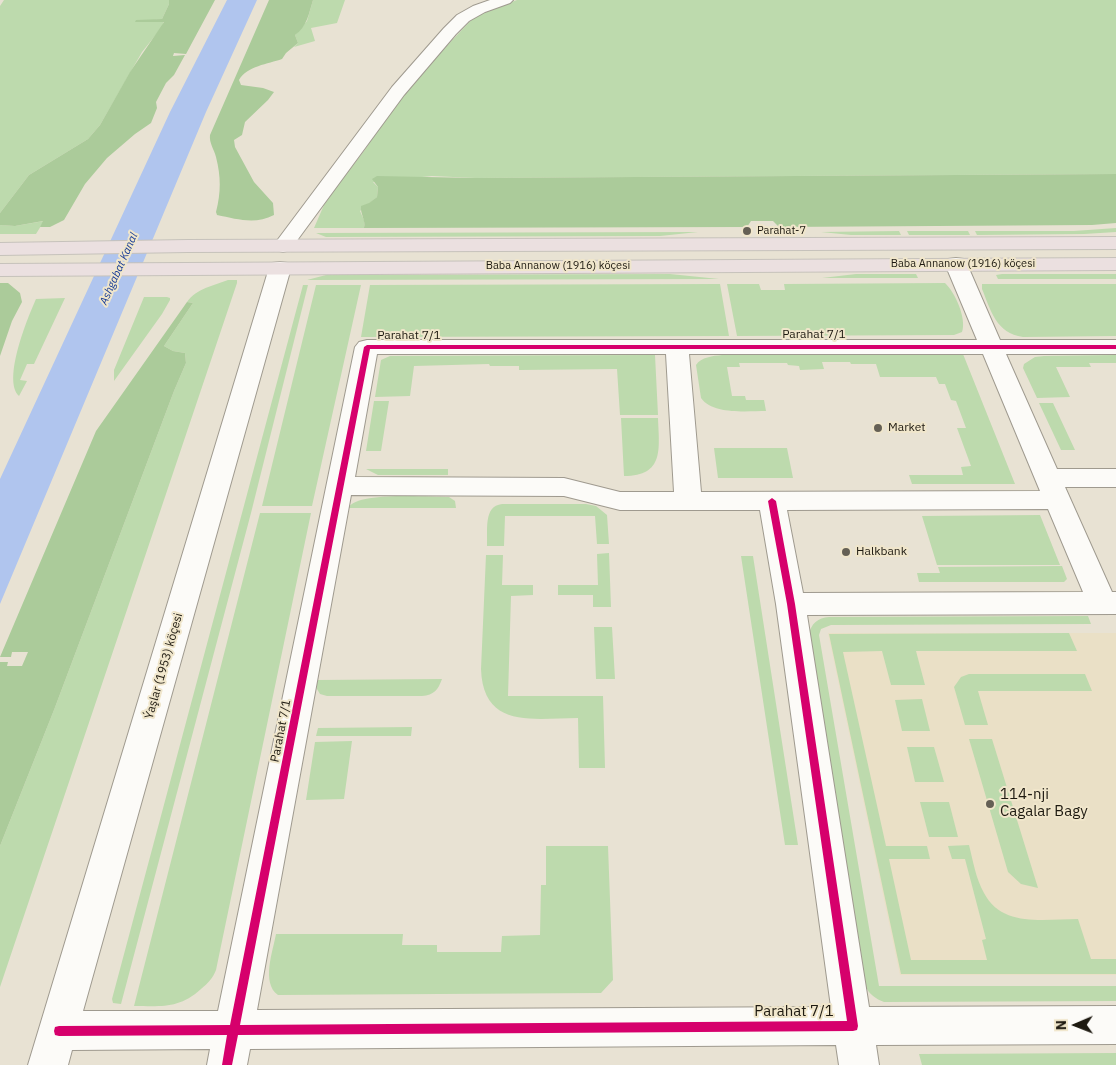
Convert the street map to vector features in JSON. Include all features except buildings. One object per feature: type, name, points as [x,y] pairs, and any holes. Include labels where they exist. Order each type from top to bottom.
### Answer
[{"type":"main road","name":"Baba Annanow (1916) köçesi","points":[[0,270],[183,268],[281,257],[1116,243]]},
{"type":"main road","name":"Baba Annanow (1916) köçesi","points":[[0,249],[188,246],[281,257],[1116,264]]},
{"type":"street","points":[[281,257],[398,90],[463,18],[478,9],[505,0]]},
{"type":"street","name":"Baba Annanow (1916) köçesi","points":[[1065,243],[1116,239]]},
{"type":"street","name":"Ýaşlar (1953) köçesi","points":[[54,1048],[281,257]]},
{"type":"street","points":[[791,604],[1109,603],[1053,490],[956,264]]},
{"type":"street","name":"Parahat 7/1","points":[[853,1026],[231,1047],[367,347],[1116,347]]},
{"type":"street","points":[[677,347],[688,501]]},
{"type":"street","points":[[340,486],[564,487],[620,501],[772,501],[1053,490],[1116,478]]},
{"type":"street","name":"Parahat 7/1","points":[[772,501],[791,604],[859,1065]]},
{"type":"street","points":[[853,1026],[1116,1024]]},
{"type":"street","points":[[54,1048],[231,1047]]},
{"type":"shaded area","name":"114-nji Cagalar Bagy","points":[[828,633],[1116,633],[1116,975],[900,975]]},
{"type":"green space","points":[[4,0],[169,0],[169,4],[162,19],[135,22],[164,21],[162,27],[142,52],[100,125],[88,139],[29,175],[0,213],[0,6]]},
{"type":"green space","points":[[169,0],[215,0],[186,54],[174,53],[173,56],[185,55],[156,102],[157,108],[151,123],[107,158],[85,184],[64,220],[50,227],[40,227],[43,221],[15,226],[0,225],[0,213],[29,175],[88,139],[100,125],[130,72],[164,22],[135,22],[136,20],[162,19]]},
{"type":"green space","points":[[269,0],[313,0],[305,24],[295,35],[298,43],[282,59],[252,69],[239,80],[241,85],[263,88],[274,92],[245,122],[242,135],[234,140],[235,147],[254,182],[273,203],[274,215],[260,220],[253,220],[217,215],[220,178],[210,135]]},
{"type":"green space","points":[[313,0],[345,0],[337,23],[311,28],[315,41],[294,47],[298,43],[295,35],[307,21]]},
{"type":"green space","points":[[517,0],[1116,0],[1116,174],[475,178],[432,176],[373,182],[378,187],[377,197],[360,211],[364,220],[364,228],[314,228],[324,205],[364,151],[405,90],[476,15]]},
{"type":"green space","points":[[1116,174],[1116,223],[1092,225],[779,227],[773,221],[751,221],[747,227],[364,228],[361,209],[361,206],[377,197],[378,187],[372,179],[377,176],[475,178]]},
{"type":"green space","points":[[44,221],[36,234],[0,234],[0,225],[15,226]]},
{"type":"green space","points":[[1116,228],[1116,232],[1084,234],[977,235],[975,231],[1074,231]]},
{"type":"green space","points":[[899,231],[901,235],[851,235],[821,232]]},
{"type":"green space","points":[[907,231],[968,231],[970,235],[909,235]]},
{"type":"green space","points":[[698,232],[660,236],[326,237],[316,233]]},
{"type":"green space","points":[[670,274],[719,279],[307,280],[326,275]]},
{"type":"green space","points":[[856,274],[916,274],[918,278],[822,278]]},
{"type":"green space","points":[[1116,274],[1116,279],[998,279],[996,275]]},
{"type":"green space","points":[[228,280],[237,280],[237,283],[0,987],[0,846],[54,710],[186,363],[185,353],[173,351],[164,346],[193,303],[187,302],[191,297],[206,288]]},
{"type":"green space","points":[[0,283],[8,283],[20,293],[22,302],[12,321],[0,356]]},
{"type":"green space","points":[[945,283],[956,299],[963,320],[962,332],[954,335],[737,336],[727,284],[759,284],[761,290],[785,290],[784,284]]},
{"type":"green space","points":[[720,284],[729,336],[361,337],[370,285]]},
{"type":"green space","points":[[982,284],[1116,284],[1116,336],[1023,337],[1014,335],[1006,331],[996,320],[988,305]]},
{"type":"green space","points":[[303,285],[308,285],[251,513],[121,1004],[113,1003],[112,999]]},
{"type":"green space","points":[[316,285],[361,285],[312,506],[262,506]]},
{"type":"green space","points":[[144,297],[167,297],[170,300],[114,381],[114,370]]},
{"type":"green space","points":[[65,298],[34,364],[27,364],[20,380],[27,381],[19,396],[13,377],[15,363],[18,348],[36,299]]},
{"type":"green space","points":[[187,302],[193,303],[164,346],[173,351],[185,353],[186,363],[54,710],[0,846],[0,662],[8,662],[7,666],[22,666],[28,652],[12,652],[11,657],[0,657],[96,431]]},
{"type":"green space","points":[[963,354],[1015,484],[912,484],[909,475],[963,475],[961,467],[971,466],[957,428],[966,428],[956,401],[951,400],[945,384],[939,384],[936,377],[880,377],[876,364],[851,364],[850,362],[822,362],[824,369],[800,370],[799,366],[788,365],[787,363],[739,363],[740,367],[727,367],[732,396],[745,396],[746,400],[764,400],[766,411],[731,411],[714,407],[701,398],[696,365],[698,362],[711,356],[722,355]]},
{"type":"green space","points":[[655,355],[658,415],[620,415],[617,369],[519,370],[519,366],[490,366],[489,364],[414,366],[410,396],[375,397],[381,360],[390,356]]},
{"type":"green space","points":[[1116,355],[1116,363],[1089,363],[1091,367],[1056,367],[1070,397],[1037,398],[1023,368],[1024,364],[1035,357]]},
{"type":"green space","points":[[374,401],[389,401],[381,451],[366,451]]},
{"type":"green space","points":[[1039,403],[1053,403],[1075,450],[1061,450]]},
{"type":"green space","points":[[621,418],[658,418],[659,440],[657,458],[653,466],[637,475],[624,476]]},
{"type":"green space","points":[[714,448],[787,448],[793,478],[718,478]]},
{"type":"green space","points":[[366,469],[448,469],[448,475],[378,475]]},
{"type":"green space","points":[[379,497],[449,497],[455,501],[456,508],[348,508],[354,503],[365,499]]},
{"type":"green space","points":[[502,504],[586,504],[596,506],[607,515],[609,544],[597,544],[595,516],[505,516],[504,546],[487,546],[489,514],[492,509]]},
{"type":"green space","points":[[260,513],[311,513],[216,970],[206,985],[185,1000],[170,1005],[134,1006]]},
{"type":"green space","points":[[1040,515],[1060,565],[937,565],[922,516]]},
{"type":"green space","points":[[609,553],[611,607],[593,607],[593,595],[558,595],[558,585],[598,585],[597,554]]},
{"type":"green space","points":[[486,555],[503,555],[502,585],[533,585],[533,595],[511,596],[508,696],[603,696],[605,768],[579,768],[578,718],[529,719],[501,711],[491,702],[484,689],[481,669]]},
{"type":"green space","points":[[741,556],[753,556],[798,845],[785,845]]},
{"type":"green space","points":[[1062,566],[1067,579],[1064,582],[919,582],[917,573],[940,573],[938,567]]},
{"type":"green space","points":[[1088,616],[1091,624],[831,625],[821,629],[819,635],[879,986],[1116,986],[1116,1001],[884,1002],[878,999],[866,987],[809,635],[811,627],[818,620],[829,617]]},
{"type":"green space","points":[[594,627],[612,627],[615,679],[596,679]]},
{"type":"green space","points":[[1069,633],[1077,651],[916,651],[925,685],[891,685],[882,651],[843,652],[886,846],[927,846],[930,859],[889,859],[911,960],[987,960],[982,940],[986,939],[965,859],[952,859],[948,846],[969,845],[981,888],[992,904],[1002,912],[1013,917],[1025,919],[1078,919],[1091,959],[1116,959],[1116,974],[901,974],[829,634]]},
{"type":"green space","points":[[969,674],[1085,674],[1092,691],[978,691],[988,725],[965,725],[954,687],[961,677]]},
{"type":"green space","points":[[442,679],[435,691],[422,696],[327,696],[320,694],[317,689],[317,680]]},
{"type":"green space","points":[[922,699],[930,731],[902,731],[895,700]]},
{"type":"green space","points":[[412,727],[411,736],[316,736],[318,728]]},
{"type":"green space","points":[[969,739],[992,739],[1038,888],[1021,884],[1008,872]]},
{"type":"green space","points":[[352,741],[344,799],[306,800],[315,742]]},
{"type":"green space","points":[[907,747],[934,747],[944,782],[915,782]]},
{"type":"green space","points":[[920,802],[949,802],[958,837],[929,837]]},
{"type":"green space","points":[[546,846],[608,846],[613,980],[601,993],[278,995],[273,990],[269,975],[276,934],[403,934],[402,945],[437,945],[437,952],[501,952],[502,936],[540,935],[541,885],[546,885]]},
{"type":"green space","points":[[1116,1053],[1116,1065],[922,1065],[919,1054]]},
{"type":"water","name":"Ashgabat Kanal","points":[[227,0],[257,0],[206,112],[0,604],[0,479],[170,112]]},
{"type":"cycle path","points":[[227,1065],[367,347],[1116,347]]},
{"type":"cycle path","points":[[59,1031],[853,1026],[791,604],[772,501]]},
{"type":"place","name":"Parahat-7","points":[[747,231]]},
{"type":"place","name":"Market","points":[[878,428]]},
{"type":"place","name":"Halkbank","points":[[846,552]]},
{"type":"place","name":"114-nji Cagalar Bagy","points":[[990,804]]}]
